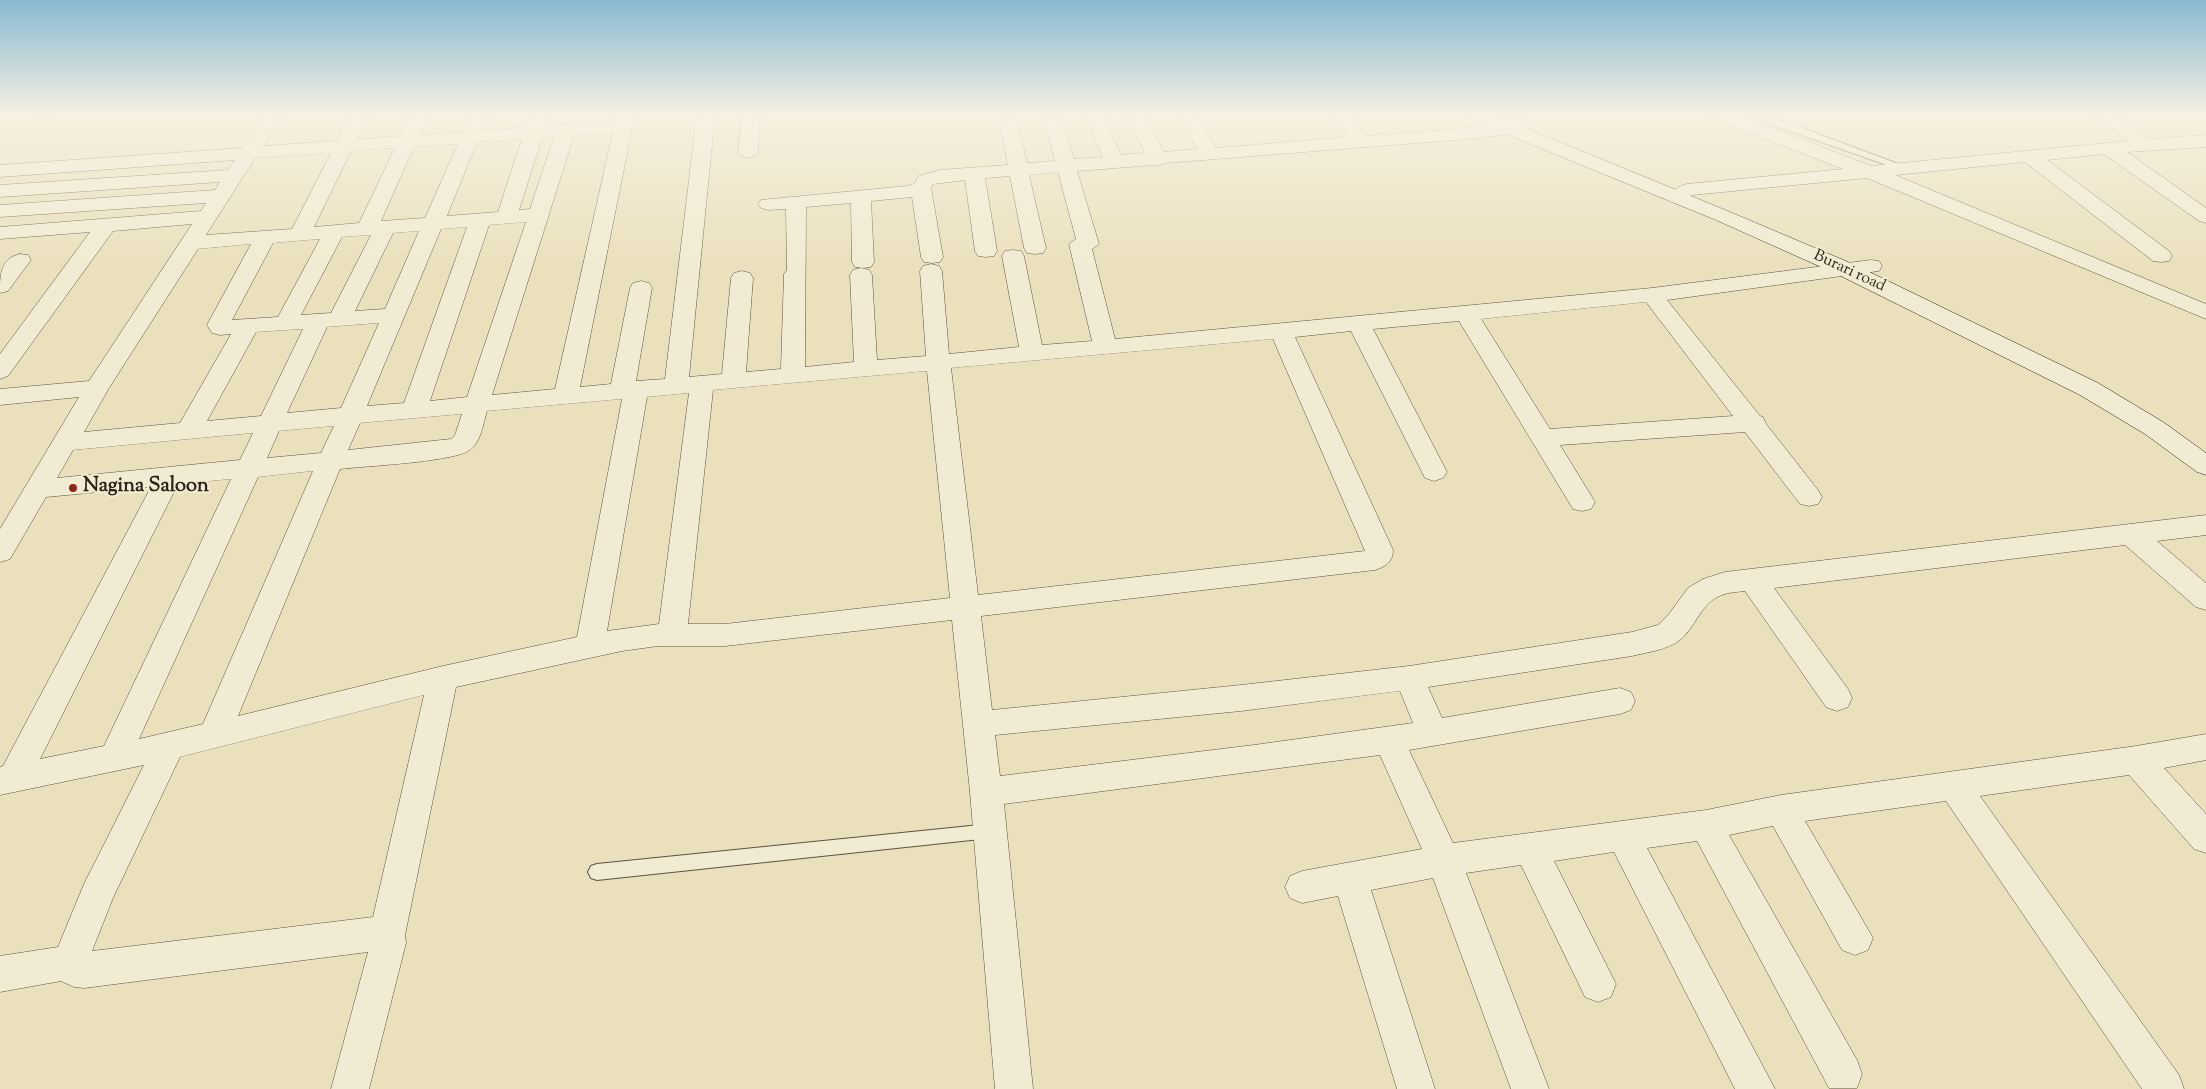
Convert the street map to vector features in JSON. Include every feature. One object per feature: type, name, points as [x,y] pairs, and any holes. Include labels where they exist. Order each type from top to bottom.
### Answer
[{"type":"street","points":[[0,171],[81,165]]},
{"type":"street","points":[[1,550],[97,388],[242,165]]},
{"type":"street","points":[[300,234],[335,165]]},
{"type":"street","points":[[114,758],[271,423],[329,320],[376,228],[399,165]]},
{"type":"street","points":[[215,734],[330,461],[352,415],[458,165]]},
{"type":"street","points":[[506,218],[524,165]]},
{"type":"street","points":[[36,490],[451,449],[460,445],[466,439],[538,215],[557,165]]},
{"type":"street","points":[[566,396],[615,165]]},
{"type":"street","points":[[672,636],[703,165]]},
{"type":"street","points":[[1017,165],[1035,248]]},
{"type":"street","points":[[768,204],[910,192],[921,188],[926,180],[931,178],[1094,165]]},
{"type":"street","name":"Burari road","points":[[1611,165],[1682,194],[1872,266],[2081,365],[2118,386],[2206,448]]},
{"type":"street","points":[[1870,165],[2206,301]]},
{"type":"street","points":[[1682,194],[1947,165]]},
{"type":"street","points":[[2041,165],[2161,256]]},
{"type":"street","points":[[2132,165],[2206,217]]},
{"type":"street","points":[[1068,167],[1088,244],[1080,244],[1105,346]]},
{"type":"street","points":[[1889,171],[2206,312]]},
{"type":"street","points":[[974,174],[986,251]]},
{"type":"street","points":[[0,191],[235,175]]},
{"type":"street","points":[[921,188],[932,264],[938,361],[986,792],[1014,1089]]},
{"type":"street","name":"Burari road","points":[[1682,194],[1847,270],[2089,389],[2154,428],[2206,466]]},
{"type":"street","points":[[0,211],[221,196]]},
{"type":"street","points":[[861,196],[866,368]]},
{"type":"street","points":[[793,374],[796,202]]},
{"type":"street","points":[[191,243],[538,215]]},
{"type":"street","points":[[0,233],[207,217]]},
{"type":"street","points":[[414,410],[480,220]]},
{"type":"street","points":[[0,371],[106,225]]},
{"type":"street","points":[[285,324],[335,231]]},
{"type":"street","points":[[266,237],[218,325],[220,328],[395,315]]},
{"type":"street","points":[[1013,256],[1032,352]]},
{"type":"street","points":[[0,286],[20,260]]},
{"type":"street","points":[[64,442],[1032,352],[1466,314],[1652,295],[1872,266]]},
{"type":"street","points":[[733,380],[742,278]]},
{"type":"street","points":[[590,646],[629,390],[641,288]]},
{"type":"street","points":[[1652,295],[1754,423],[1809,497]]},
{"type":"street","points":[[1466,314],[1582,502]]},
{"type":"street","points":[[1358,323],[1434,472]]},
{"type":"street","points":[[189,430],[247,327]]},
{"type":"street","points":[[6,780],[169,746],[443,678],[622,638],[658,635],[725,635],[1364,562],[1378,557],[1379,550],[1282,331]]},
{"type":"street","points":[[0,398],[97,388]]},
{"type":"street","points":[[1542,438],[1754,423]]},
{"type":"street","points":[[6,780],[169,476]]},
{"type":"street","points":[[978,724],[1241,698],[1408,678],[1655,639],[1672,630],[1704,589],[1719,584],[1752,578],[2206,525]]},
{"type":"street","points":[[2131,534],[2206,599]]},
{"type":"street","points":[[1752,578],[1837,698]]},
{"type":"street","points":[[350,1089],[388,943],[387,935],[443,678]]},
{"type":"street","points":[[1408,678],[1433,732]]},
{"type":"street","points":[[986,792],[1254,759],[1389,740],[1620,701]]},
{"type":"street","points":[[1389,740],[1444,860],[1530,1089]]},
{"type":"street","points":[[169,746],[119,847],[74,948],[70,962],[74,969],[84,970],[382,933],[387,935]]},
{"type":"street","points":[[1302,887],[1444,860],[1706,825],[1781,810],[2136,760],[2206,747]]},
{"type":"street","points":[[2136,760],[2206,838]]},
{"type":"street","points":[[1954,786],[2165,1089]]},
{"type":"street","points":[[1781,810],[1855,938]]},
{"type":"street","points":[[1706,825],[1843,1074]]},
{"type":"street","points":[[1622,837],[1756,1089]]},
{"type":"street","points":[[1530,849],[1598,984]]},
{"type":"street","points":[[1350,878],[1416,1089]]},
{"type":"street","points":[[0,974],[70,962]]},
{"type":"lane","points":[[1874,165],[1889,171]]},
{"type":"lane","points":[[597,872],[990,831]]},
{"type":"place","name":"Nagina Saloon","points":[[73,488]]}]
